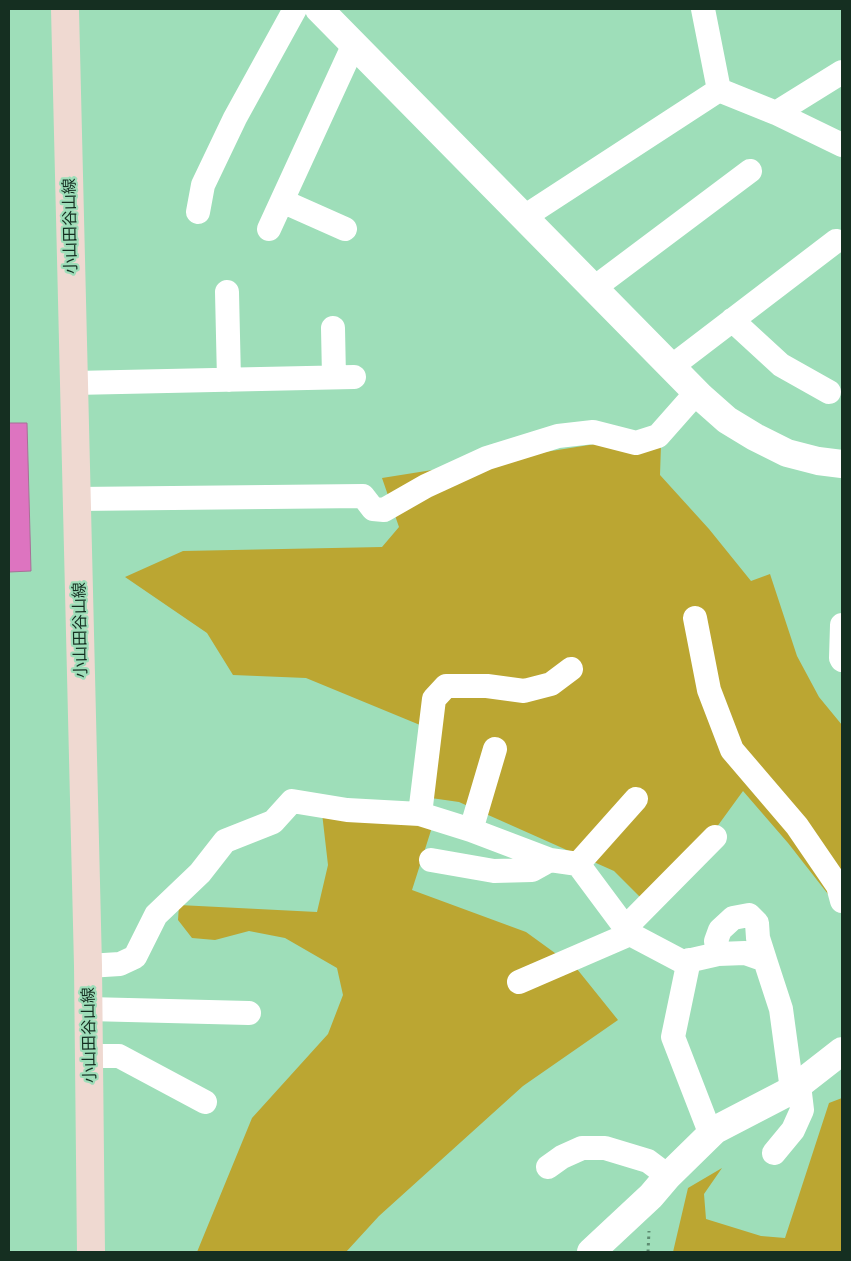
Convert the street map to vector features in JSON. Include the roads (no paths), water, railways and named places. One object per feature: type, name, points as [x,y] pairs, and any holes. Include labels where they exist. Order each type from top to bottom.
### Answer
[{"type":"main road","name":"小山田谷山線","points":[[65,9],[88,966],[91,1252]]},
{"type":"street","points":[[198,212],[203,185],[235,118],[295,9]]},
{"type":"street","points":[[319,9],[696,393],[728,420],[755,437],[787,453],[818,462],[842,464]]},
{"type":"street","points":[[703,9],[719,90]]},
{"type":"street","points":[[269,229],[354,44]]},
{"type":"street","points":[[776,113],[842,72]]},
{"type":"street","points":[[524,217],[719,90]]},
{"type":"street","points":[[719,90],[776,113],[842,145]]},
{"type":"street","points":[[594,288],[750,171]]},
{"type":"street","points":[[282,201],[345,229]]},
{"type":"street","points":[[671,367],[836,242]]},
{"type":"street","points":[[227,292],[229,380]]},
{"type":"street","points":[[732,320],[781,365],[828,392]]},
{"type":"street","points":[[74,383],[344,377],[333,328]]},
{"type":"street","points":[[77,499],[363,496],[373,509],[384,510],[426,486],[487,458],[558,436],[593,432],[636,443],[658,436],[696,393]]},
{"type":"street","points":[[695,618],[709,690],[732,750],[797,826],[838,886],[842,901]]},
{"type":"street","points":[[842,625],[842,660]]},
{"type":"street","points":[[420,814],[434,698],[446,686],[486,686],[524,691],[551,684],[571,669]]},
{"type":"street","points":[[471,830],[495,749]]},
{"type":"street","points":[[431,860],[494,871],[536,873],[578,864],[636,799]]},
{"type":"street","points":[[88,966],[120,964],[135,957],[156,915],[200,873],[225,841],[273,822],[292,801],[347,810],[420,814],[471,830],[536,873]]},
{"type":"street","points":[[519,982],[628,931],[715,837]]},
{"type":"street","points":[[578,864],[628,931],[683,962],[718,954],[745,953],[765,960]]},
{"type":"street","points":[[718,954],[716,940],[720,930],[734,918],[750,915],[757,923],[758,938],[781,1008],[795,1088],[802,1110],[793,1130],[774,1153]]},
{"type":"street","points":[[689,960],[673,1037],[711,1134]]},
{"type":"street","points":[[88,1009],[249,1012]]},
{"type":"street","points":[[601,1247],[668,1176],[715,1130],[795,1088],[842,1051]]},
{"type":"street","points":[[89,1056],[119,1056],[205,1102]]},
{"type":"street","points":[[548,1167],[562,1157],[582,1148],[605,1148],[648,1161],[668,1176]]}]
